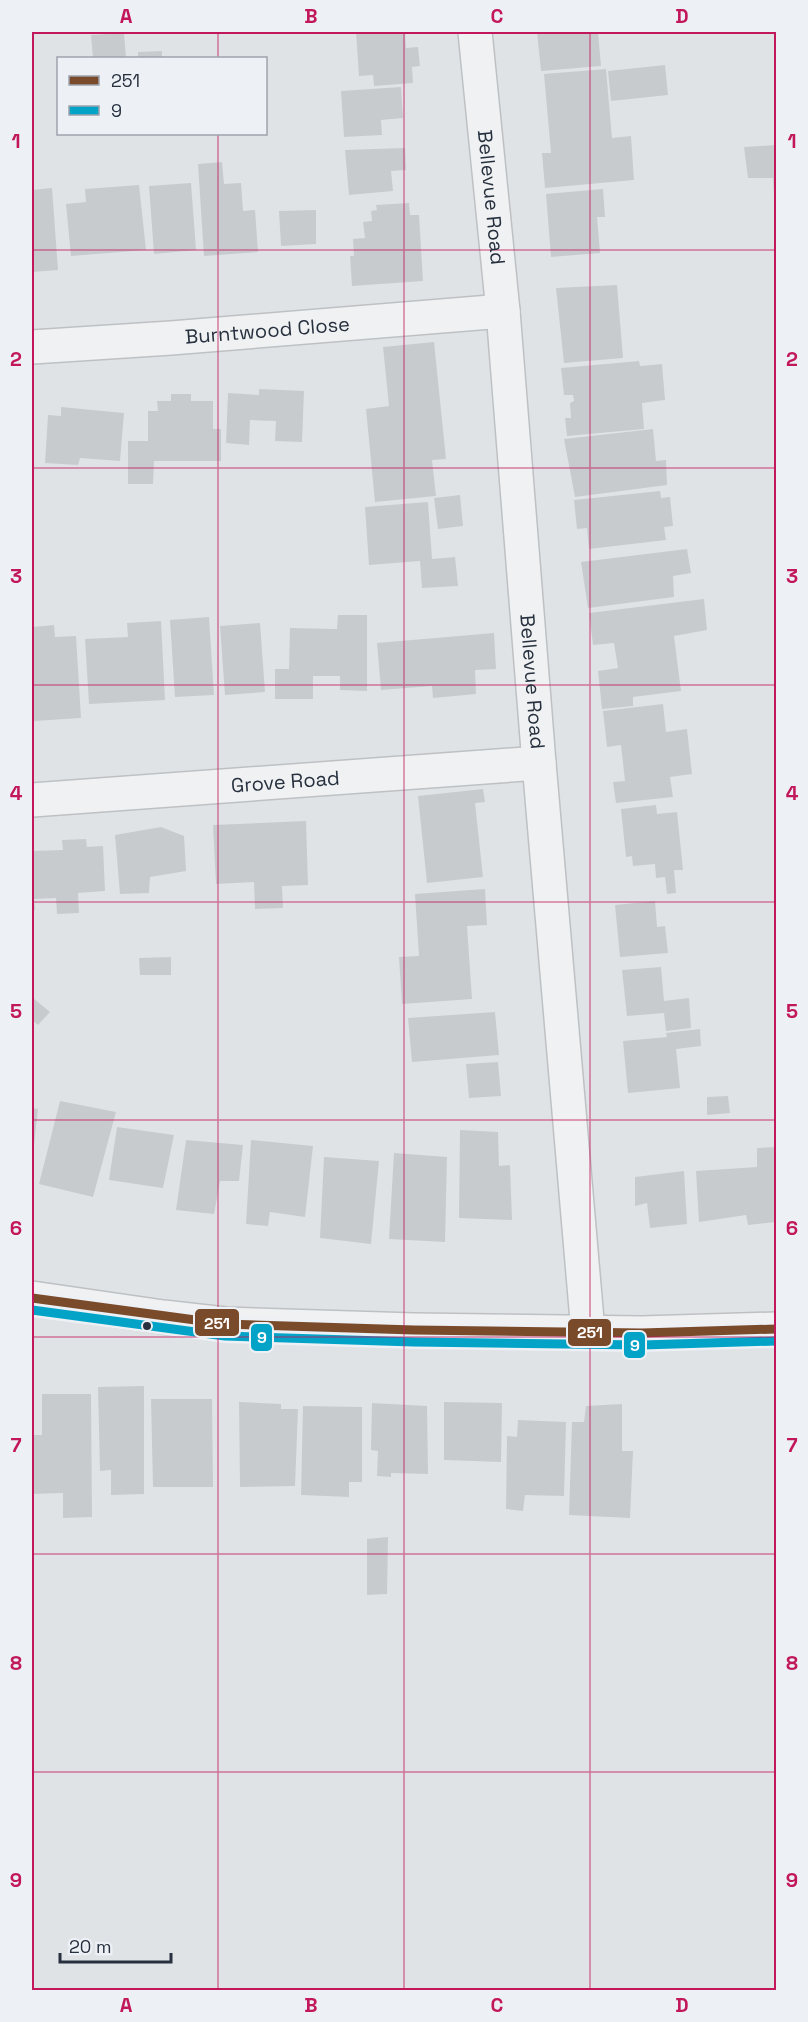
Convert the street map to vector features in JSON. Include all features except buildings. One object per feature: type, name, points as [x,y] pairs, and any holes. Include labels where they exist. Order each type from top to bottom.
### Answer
[{"type":"street","name":"Bellevue Road","points":[[476,32],[503,311],[588,1332]]},
{"type":"street","name":"Burntwood Close","points":[[32,347],[503,311]]},
{"type":"street","name":"Grove Road","points":[[32,800],[539,763]]},
{"type":"street","points":[[32,1298],[225,1324],[414,1330],[642,1333],[777,1329]]},
{"type":"transit line","name":"251","points":[[32,1298],[225,1324],[414,1330],[642,1333],[776,1329]]},
{"type":"transit line","name":"9","points":[[32,1310],[225,1336],[414,1342],[642,1345],[776,1341]]}]
